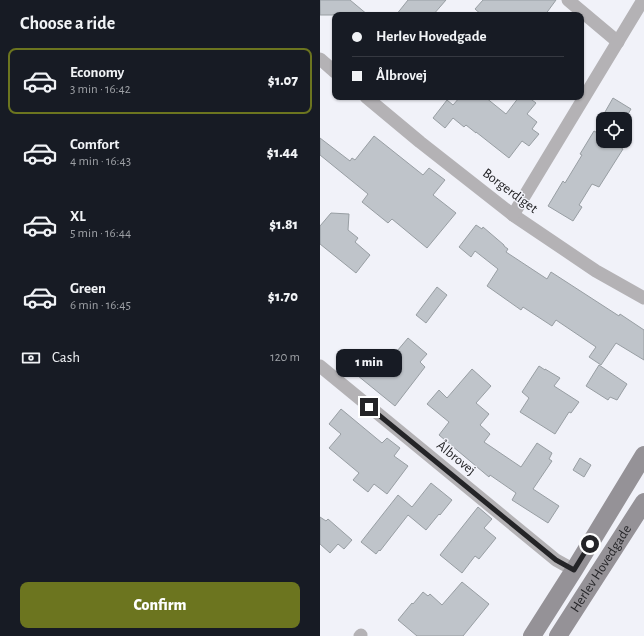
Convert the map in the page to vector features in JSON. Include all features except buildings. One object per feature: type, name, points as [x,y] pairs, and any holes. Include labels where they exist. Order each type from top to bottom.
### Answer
[{"type":"main road","name":"Herlev Hovedgade","points":[[532,636],[644,455]]},
{"type":"main road","name":"Herlev Hovedgade","points":[[558,636],[644,502]]},
{"type":"street","points":[[568,0],[582,12]]},
{"type":"street","points":[[584,98],[643,0]]},
{"type":"street","points":[[584,13],[618,42]]},
{"type":"street","points":[[320,59],[332,69]]},
{"type":"street","name":"Borgerdiget","points":[[370,100],[420,142],[513,215],[596,271],[644,298]]},
{"type":"street","points":[[513,215],[583,100]]},
{"type":"street","name":"Ålbrovej","points":[[320,366],[556,560],[574,570]]},
{"type":"route","points":[[369,407],[556,560],[574,570],[590,544]]}]
